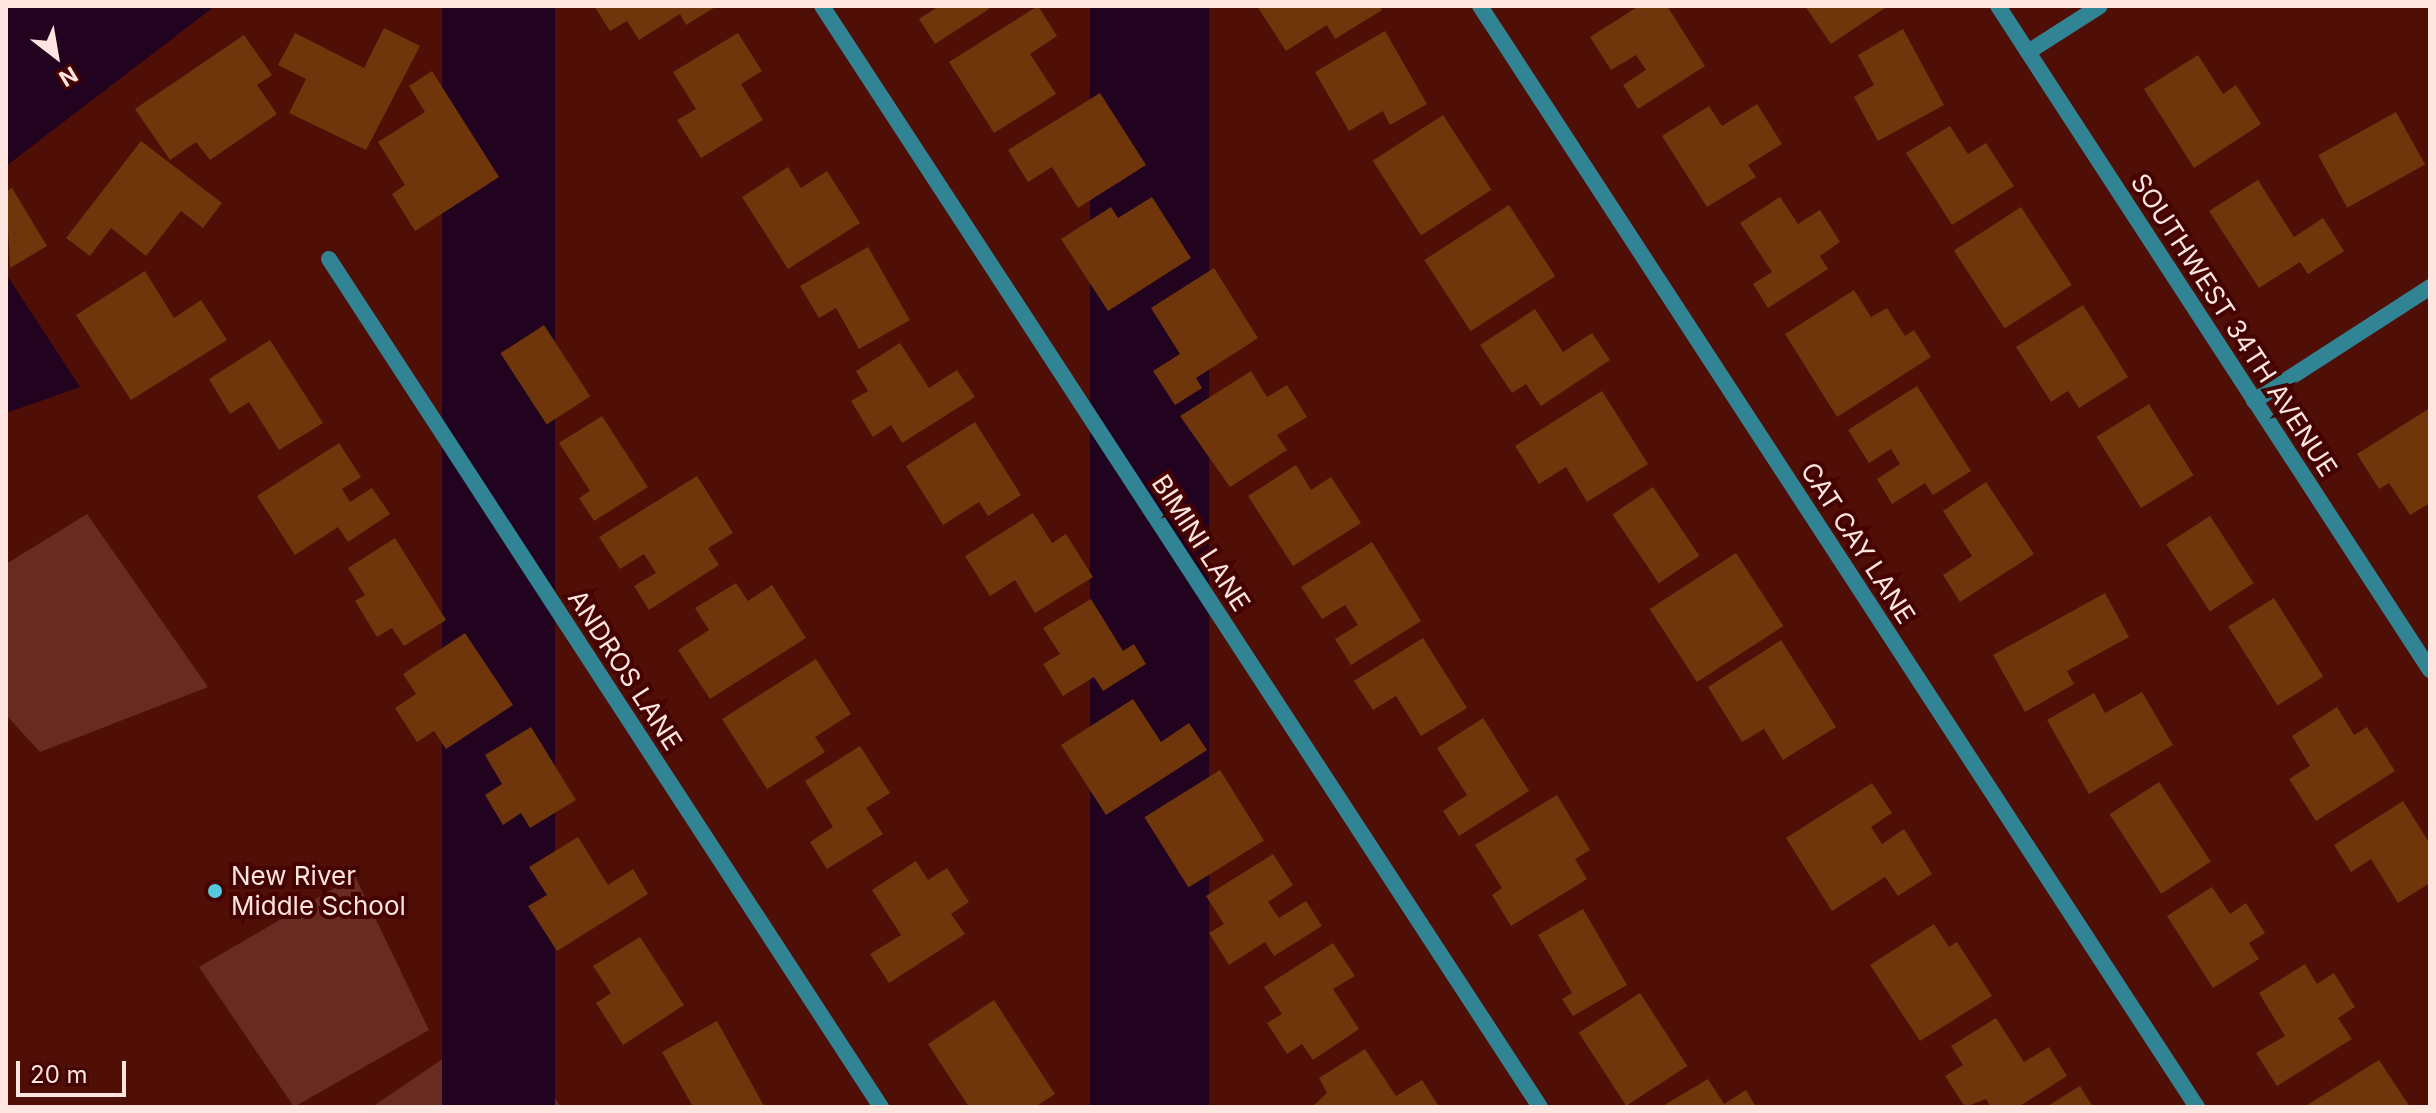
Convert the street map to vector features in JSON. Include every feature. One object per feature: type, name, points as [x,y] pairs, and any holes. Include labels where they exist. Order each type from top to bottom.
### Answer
[{"type":"street","name":"BIMINI LANE","points":[[822,6],[1540,1107]]},
{"type":"street","name":"CAT CAY LANE","points":[[1480,6],[2197,1107]]},
{"type":"street","name":"SOUTHWEST 34TH AVENUE","points":[[1998,6],[2430,670]]},
{"type":"street","points":[[2028,52],[2100,6]]},
{"type":"street","name":"ANDROS LANE","points":[[329,259],[881,1107]]},
{"type":"street","points":[[2254,401],[2430,287]]},
{"type":"shaded area","points":[[6,6],[215,6],[6,166]]},
{"type":"shaded area","points":[[442,6],[555,6],[555,1107],[442,1107]]},
{"type":"shaded area","points":[[1090,6],[1209,6],[1209,1107],[1090,1107]]},
{"type":"shaded area","points":[[6,274],[80,387],[6,413]]},
{"type":"shaded area","points":[[87,514],[208,687],[40,752],[6,715],[6,564]]},
{"type":"shaded area","points":[[355,876],[429,1030],[294,1107],[199,967]]},
{"type":"shaded area","points":[[501,1019],[561,1107],[372,1107]]},
{"type":"building","points":[[594,6],[717,6],[686,25],[680,14],[639,40],[627,21],[610,31]]},
{"type":"building","points":[[939,6],[987,6],[989,9],[935,44],[919,19]]},
{"type":"building","points":[[1038,6],[1057,36],[1030,54],[1056,94],[994,133],[949,62]]},
{"type":"building","points":[[1257,6],[1379,6],[1382,10],[1335,39],[1327,25],[1286,51]]},
{"type":"building","points":[[1639,6],[1667,6],[1705,66],[1638,109],[1623,85],[1646,70],[1636,55],[1611,70],[1590,37]]},
{"type":"building","points":[[1805,6],[1888,6],[1831,44]]},
{"type":"building","points":[[384,28],[420,46],[366,150],[289,113],[306,79],[278,65],[295,33],[364,68]]},
{"type":"building","points":[[1903,29],[1944,105],[1878,141],[1854,97],[1874,85],[1858,55]]},
{"type":"building","points":[[1385,31],[1427,104],[1390,125],[1383,111],[1349,131],[1315,72]]},
{"type":"building","points":[[738,33],[762,71],[741,84],[763,120],[701,158],[677,120],[696,109],[673,72]]},
{"type":"building","points":[[244,35],[272,75],[257,85],[277,114],[210,160],[196,142],[170,160],[135,109]]},
{"type":"building","points":[[2198,55],[2223,94],[2236,85],[2261,124],[2194,168],[2144,89]]},
{"type":"building","points":[[432,71],[499,177],[415,231],[392,194],[405,185],[378,142],[425,112],[409,86]]},
{"type":"building","points":[[1100,93],[1146,165],[1078,208],[1052,167],[1028,182],[1008,150]]},
{"type":"building","points":[[1757,104],[1782,144],[1748,165],[1756,177],[1707,207],[1662,136],[1709,106],[1722,126]]},
{"type":"building","points":[[2396,112],[2425,164],[2347,208],[2318,155]]},
{"type":"building","points":[[1443,115],[1491,190],[1421,235],[1373,161]]},
{"type":"building","points":[[1950,126],[1968,154],[1986,143],[2014,186],[1952,225],[1906,153]]},
{"type":"building","points":[[141,141],[222,203],[203,228],[181,211],[146,256],[111,228],[90,256],[66,238]]},
{"type":"building","points":[[788,167],[801,188],[827,171],[860,223],[788,269],[742,197]]},
{"type":"building","points":[[2258,180],[2294,237],[2323,218],[2344,251],[2308,274],[2300,262],[2259,288],[2209,211]]},
{"type":"building","points":[[12,188],[47,246],[10,268],[6,192]]},
{"type":"building","points":[[1152,197],[1191,258],[1108,311],[1061,239],[1111,207],[1118,218]]},
{"type":"building","points":[[1780,197],[1798,224],[1820,210],[1840,242],[1820,256],[1828,269],[1768,308],[1753,284],[1772,272],[1740,223]]},
{"type":"building","points":[[1509,205],[1555,276],[1471,331],[1424,260]]},
{"type":"building","points":[[2021,207],[2072,285],[2005,329],[1954,251]]},
{"type":"building","points":[[868,247],[910,320],[859,349],[836,308],[819,318],[800,286]]},
{"type":"building","points":[[1214,268],[1258,338],[1196,378],[1202,388],[1175,405],[1153,371],[1180,354],[1151,308]]},
{"type":"building","points":[[145,271],[174,318],[201,300],[227,340],[131,400],[76,315]]},
{"type":"building","points":[[1854,290],[1871,317],[1887,308],[1905,336],[1914,330],[1931,357],[1837,417],[1785,334]]},
{"type":"building","points":[[2083,305],[2128,377],[2079,408],[2068,391],[2051,402],[2016,347]]},
{"type":"building","points":[[1535,309],[1563,352],[1592,333],[1610,360],[1541,406],[1526,384],[1512,393],[1480,345]]},
{"type":"building","points":[[544,325],[590,396],[547,425],[500,353]]},
{"type":"building","points":[[270,340],[323,423],[279,450],[249,402],[230,414],[209,379]]},
{"type":"building","points":[[900,343],[929,388],[957,370],[975,397],[902,443],[891,425],[873,437],[851,401],[868,391],[856,371]]},
{"type":"building","points":[[1251,371],[1267,397],[1287,385],[1307,417],[1277,435],[1287,450],[1230,487],[1180,416]]},
{"type":"building","points":[[1917,386],[1971,471],[1933,495],[1925,483],[1892,504],[1877,479],[1900,464],[1891,449],[1869,463],[1848,430]]},
{"type":"building","points":[[1602,391],[1648,464],[1587,502],[1566,467],[1539,484],[1515,446]]},
{"type":"building","points":[[2149,404],[2194,475],[2141,508],[2096,437]]},
{"type":"building","points":[[2430,408],[2430,503],[2410,515],[2389,483],[2379,489],[2357,454]]},
{"type":"building","points":[[602,416],[648,487],[594,521],[579,498],[590,491],[559,443]]},
{"type":"building","points":[[975,422],[1021,495],[988,516],[979,502],[943,525],[906,466]]},
{"type":"building","points":[[339,443],[361,477],[342,489],[350,502],[372,488],[390,514],[348,542],[338,527],[295,555],[257,496]]},
{"type":"building","points":[[1296,465],[1311,490],[1331,477],[1361,523],[1293,566],[1248,496]]},
{"type":"building","points":[[697,476],[733,533],[708,548],[719,565],[649,610],[634,586],[656,573],[644,554],[620,569],[599,537]]},
{"type":"building","points":[[1986,482],[2034,554],[1960,602],[1943,575],[1972,556],[1943,511]]},
{"type":"building","points":[[1653,487],[1699,556],[1659,583],[1612,514]]},
{"type":"building","points":[[1033,513],[1052,543],[1066,534],[1093,577],[1035,613],[1015,580],[990,596],[965,556]]},
{"type":"building","points":[[2210,516],[2254,583],[2210,611],[2166,544]]},
{"type":"building","points":[[395,538],[446,620],[404,646],[392,628],[377,637],[355,601],[365,595],[348,568]]},
{"type":"building","points":[[1372,542],[1421,621],[1351,665],[1335,639],[1358,625],[1345,605],[1322,619],[1301,587]]},
{"type":"building","points":[[1736,553],[1783,626],[1697,682],[1650,609]]},
{"type":"building","points":[[736,583],[748,601],[772,585],[806,638],[710,699],[678,650],[709,630],[695,608]]},
{"type":"building","points":[[2105,593],[2129,637],[2067,671],[2074,684],[2025,712],[1993,655]]},
{"type":"building","points":[[2274,598],[2323,677],[2277,705],[2228,627]]},
{"type":"building","points":[[1091,599],[1123,651],[1134,644],[1146,664],[1103,691],[1094,677],[1063,696],[1043,664],[1060,654],[1043,628]]},
{"type":"building","points":[[465,633],[513,705],[446,749],[434,731],[417,742],[395,708],[416,694],[403,674]]},
{"type":"building","points":[[1423,638],[1467,708],[1421,736],[1396,696],[1373,710],[1354,681]]},
{"type":"building","points":[[1781,640],[1836,727],[1783,760],[1764,729],[1742,742],[1708,687]]},
{"type":"building","points":[[816,659],[851,714],[815,737],[825,752],[767,789],[722,719]]},
{"type":"building","points":[[2142,692],[2173,745],[2089,794],[2047,720],[2094,693],[2105,713]]},
{"type":"building","points":[[1133,699],[1161,742],[1189,723],[1207,750],[1106,815],[1061,745]]},
{"type":"building","points":[[2337,707],[2354,735],[2367,727],[2395,771],[2316,821],[2289,779],[2310,766],[2292,736]]},
{"type":"building","points":[[1483,718],[1529,791],[1459,836],[1443,811],[1467,795],[1437,748]]},
{"type":"building","points":[[531,727],[576,800],[530,828],[521,813],[503,825],[485,795],[502,784],[485,755]]},
{"type":"building","points":[[860,746],[890,793],[866,808],[883,834],[827,869],[810,842],[833,827],[805,781]]},
{"type":"building","points":[[1220,770],[1264,840],[1189,888],[1145,817]]},
{"type":"building","points":[[2159,782],[2211,862],[2161,894],[2110,814]]},
{"type":"building","points":[[1872,783],[1892,813],[1871,827],[1882,844],[1904,829],[1932,874],[1898,896],[1885,877],[1832,911],[1786,838]]},
{"type":"building","points":[[1557,795],[1590,850],[1575,859],[1587,879],[1511,926],[1492,895],[1502,888],[1475,845]]},
{"type":"building","points":[[2403,801],[2430,844],[2430,883],[2398,903],[2371,859],[2351,872],[2334,845]]},
{"type":"building","points":[[578,837],[608,885],[633,869],[648,894],[557,951],[528,906],[547,895],[529,867]]},
{"type":"building","points":[[1273,854],[1293,885],[1268,902],[1279,918],[1306,901],[1322,926],[1274,956],[1265,942],[1229,965],[1209,933],[1224,924],[1206,896]]},
{"type":"building","points":[[916,861],[928,880],[947,868],[969,902],[951,914],[965,934],[889,983],[870,954],[901,935],[872,890]]},
{"type":"building","points":[[2212,887],[2230,914],[2246,903],[2265,933],[2249,943],[2259,959],[2213,988],[2167,916]]},
{"type":"building","points":[[1583,909],[1627,985],[1573,1016],[1562,999],[1572,993],[1538,935]]},
{"type":"building","points":[[1934,924],[1949,947],[1957,942],[1992,996],[1920,1041],[1870,965]]},
{"type":"building","points":[[640,937],[684,1005],[623,1045],[596,1003],[611,993],[593,966]]},
{"type":"building","points":[[1333,943],[1355,976],[1333,989],[1359,1029],[1313,1060],[1302,1044],[1287,1054],[1267,1023],[1282,1014],[1264,987]]},
{"type":"building","points":[[2305,964],[2317,984],[2334,973],[2355,1007],[2338,1018],[2352,1039],[2277,1086],[2256,1053],[2285,1036],[2259,993]]},
{"type":"building","points":[[1640,993],[1687,1066],[1626,1106],[1579,1033]]},
{"type":"building","points":[[994,1000],[1055,1094],[1035,1107],[969,1107],[928,1044]]},
{"type":"building","points":[[1996,1018],[2024,1062],[2049,1047],[2067,1076],[2018,1107],[1991,1107],[1986,1099],[1965,1107],[1945,1076],[1963,1065],[1951,1046]]},
{"type":"building","points":[[717,1021],[764,1106],[693,1107],[662,1052]]},
{"type":"building","points":[[1365,1049],[1396,1096],[1422,1080],[1438,1105],[1312,1107],[1327,1093],[1319,1078]]},
{"type":"building","points":[[2379,1060],[2410,1107],[2304,1107]]},
{"type":"building","points":[[1708,1079],[1724,1104],[1746,1090],[1756,1107],[1661,1107]]},
{"type":"building","points":[[2080,1086],[2093,1107],[2046,1107]]},
{"type":"place","name":"New River Middle School","points":[[215,891]]}]
